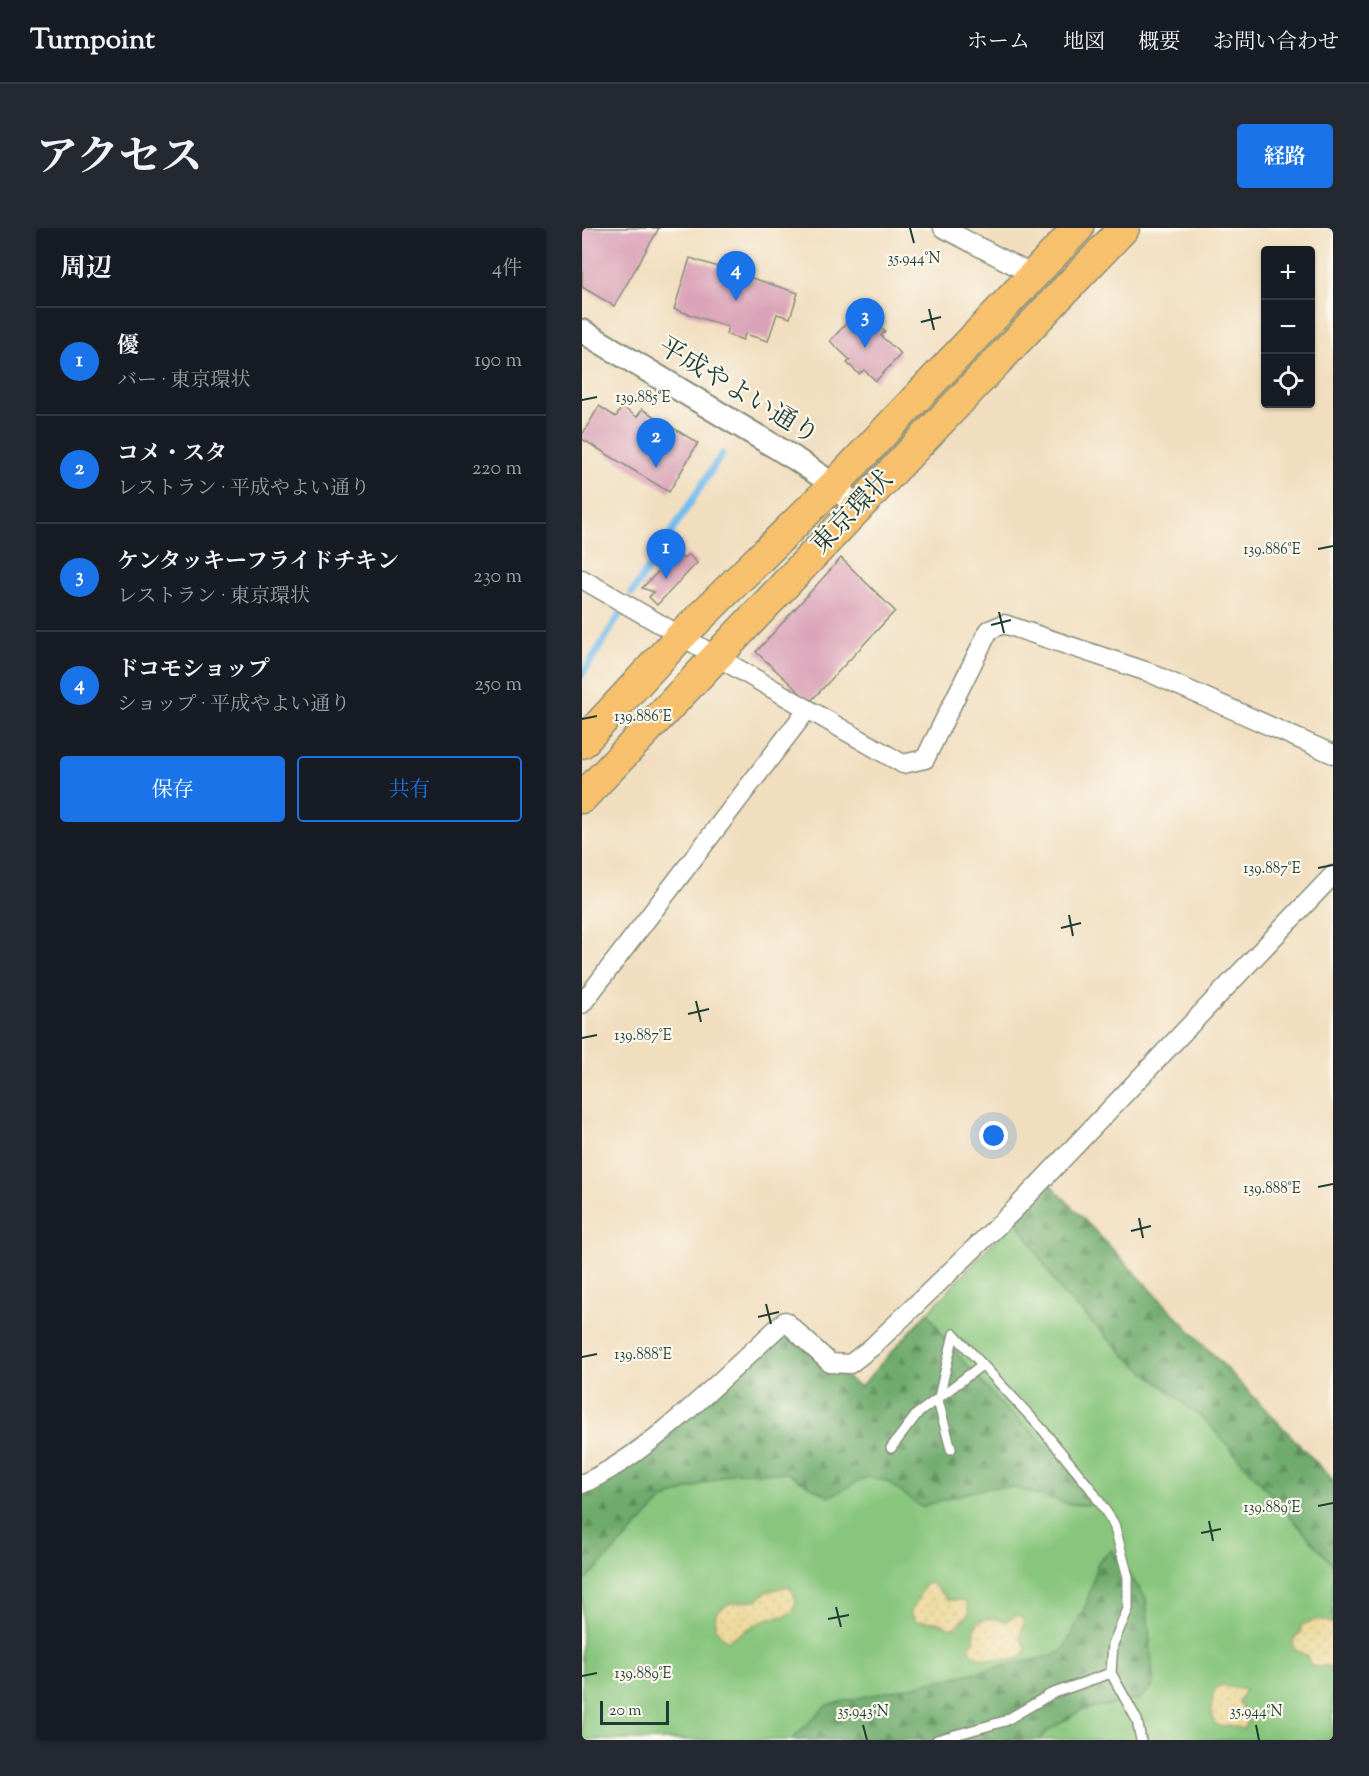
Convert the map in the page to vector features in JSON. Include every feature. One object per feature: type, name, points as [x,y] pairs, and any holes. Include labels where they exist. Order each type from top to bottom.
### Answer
[{"type":"highway","name":"東京環状","points":[[582,743],[680,637],[834,485],[1078,228]]},
{"type":"highway","name":"東京環状","points":[[582,798],[1124,228]]},
{"type":"street","points":[[943,228],[1033,275]]},
{"type":"street","name":"平成やよい通り","points":[[582,331],[794,458],[834,485],[858,509]]},
{"type":"street","points":[[582,579],[903,764],[925,759],[989,630],[1004,624],[1148,672],[1333,754]]},
{"type":"street","points":[[582,1004],[807,710]]},
{"type":"street","points":[[582,1484],[623,1461],[667,1426],[785,1321],[830,1363],[850,1364],[872,1347],[1014,1211],[1333,875]]},
{"type":"lane","points":[[951,1449],[938,1401],[954,1334],[1063,1455],[1091,1489],[1114,1524],[1128,1577],[1128,1609],[1113,1644],[1111,1673],[1137,1720],[1141,1740]]},
{"type":"lane","points":[[891,1448],[917,1414],[938,1401],[982,1365]]},
{"type":"lane","points":[[937,1740],[1005,1721],[1051,1694],[1111,1673]]},
{"type":"green space","points":[[1048,1182],[1333,1480],[1333,1740],[582,1740],[582,1481],[783,1335],[860,1387]]},
{"type":"green space","points":[[1048,1182],[1333,1480],[1333,1565],[1208,1423],[1129,1359],[1062,1293],[1015,1218]]},
{"type":"green space","points":[[928,1312],[944,1338],[1005,1409],[1036,1435],[1093,1498],[1092,1504],[1069,1504],[1024,1490],[1002,1487],[971,1492],[921,1507],[886,1481],[867,1477],[829,1497],[787,1473],[734,1472],[664,1499],[582,1584],[582,1481],[783,1335],[860,1387]]},
{"type":"green space","points":[[1112,1550],[1146,1598],[1154,1685],[1140,1699],[1082,1710],[1046,1732],[1040,1740],[791,1740],[827,1705],[1055,1655],[1063,1650],[1086,1605],[1098,1562]]},
{"type":"sand","points":[[932,1583],[949,1600],[962,1600],[967,1603],[969,1613],[957,1627],[950,1628],[937,1622],[916,1621],[910,1612],[923,1587]]},
{"type":"sand","points":[[790,1586],[796,1600],[793,1611],[786,1616],[766,1619],[727,1641],[720,1635],[715,1622],[716,1613],[730,1603],[757,1600],[767,1591]]},
{"type":"sand","points":[[1018,1615],[1024,1620],[1020,1638],[1026,1647],[1023,1657],[998,1660],[973,1655],[969,1646],[974,1641],[975,1628],[979,1621],[989,1618],[1006,1621]]},
{"type":"sand","points":[[1318,1619],[1333,1623],[1333,1673],[1328,1666],[1310,1665],[1307,1656],[1294,1649],[1293,1640],[1301,1632],[1301,1625]]},
{"type":"sand","points":[[1222,1685],[1245,1690],[1239,1702],[1249,1719],[1243,1729],[1228,1725],[1220,1727],[1214,1722],[1213,1698],[1215,1689]]},
{"type":"building","points":[[582,228],[659,228],[614,306],[582,287]]},
{"type":"building","points":[[690,258],[798,293],[790,318],[777,314],[768,341],[745,334],[743,340],[726,334],[728,327],[674,309]]},
{"type":"building","points":[[857,312],[872,326],[875,322],[885,331],[881,336],[901,354],[876,381],[864,370],[859,374],[847,363],[850,360],[830,341]]},
{"type":"building","points":[[599,406],[616,417],[622,407],[637,417],[642,409],[698,443],[669,492],[582,439],[582,435]]},
{"type":"building","points":[[672,548],[683,559],[688,554],[697,563],[657,605],[649,597],[654,592],[642,588],[659,571],[655,566]]},
{"type":"building","points":[[841,558],[895,611],[810,702],[756,652]]},
{"type":"waterway","points":[[632,593],[722,454]]},
{"type":"waterway","points":[[582,675],[620,614]]},
{"type":"place","name":"ドコモショップ","points":[[736,301]]},
{"type":"place","name":"ケンタッキーフライドチキン","points":[[865,348]]},
{"type":"place","name":"コメ・スタ","points":[[656,468]]},
{"type":"place","name":"優","points":[[666,579]]}]
